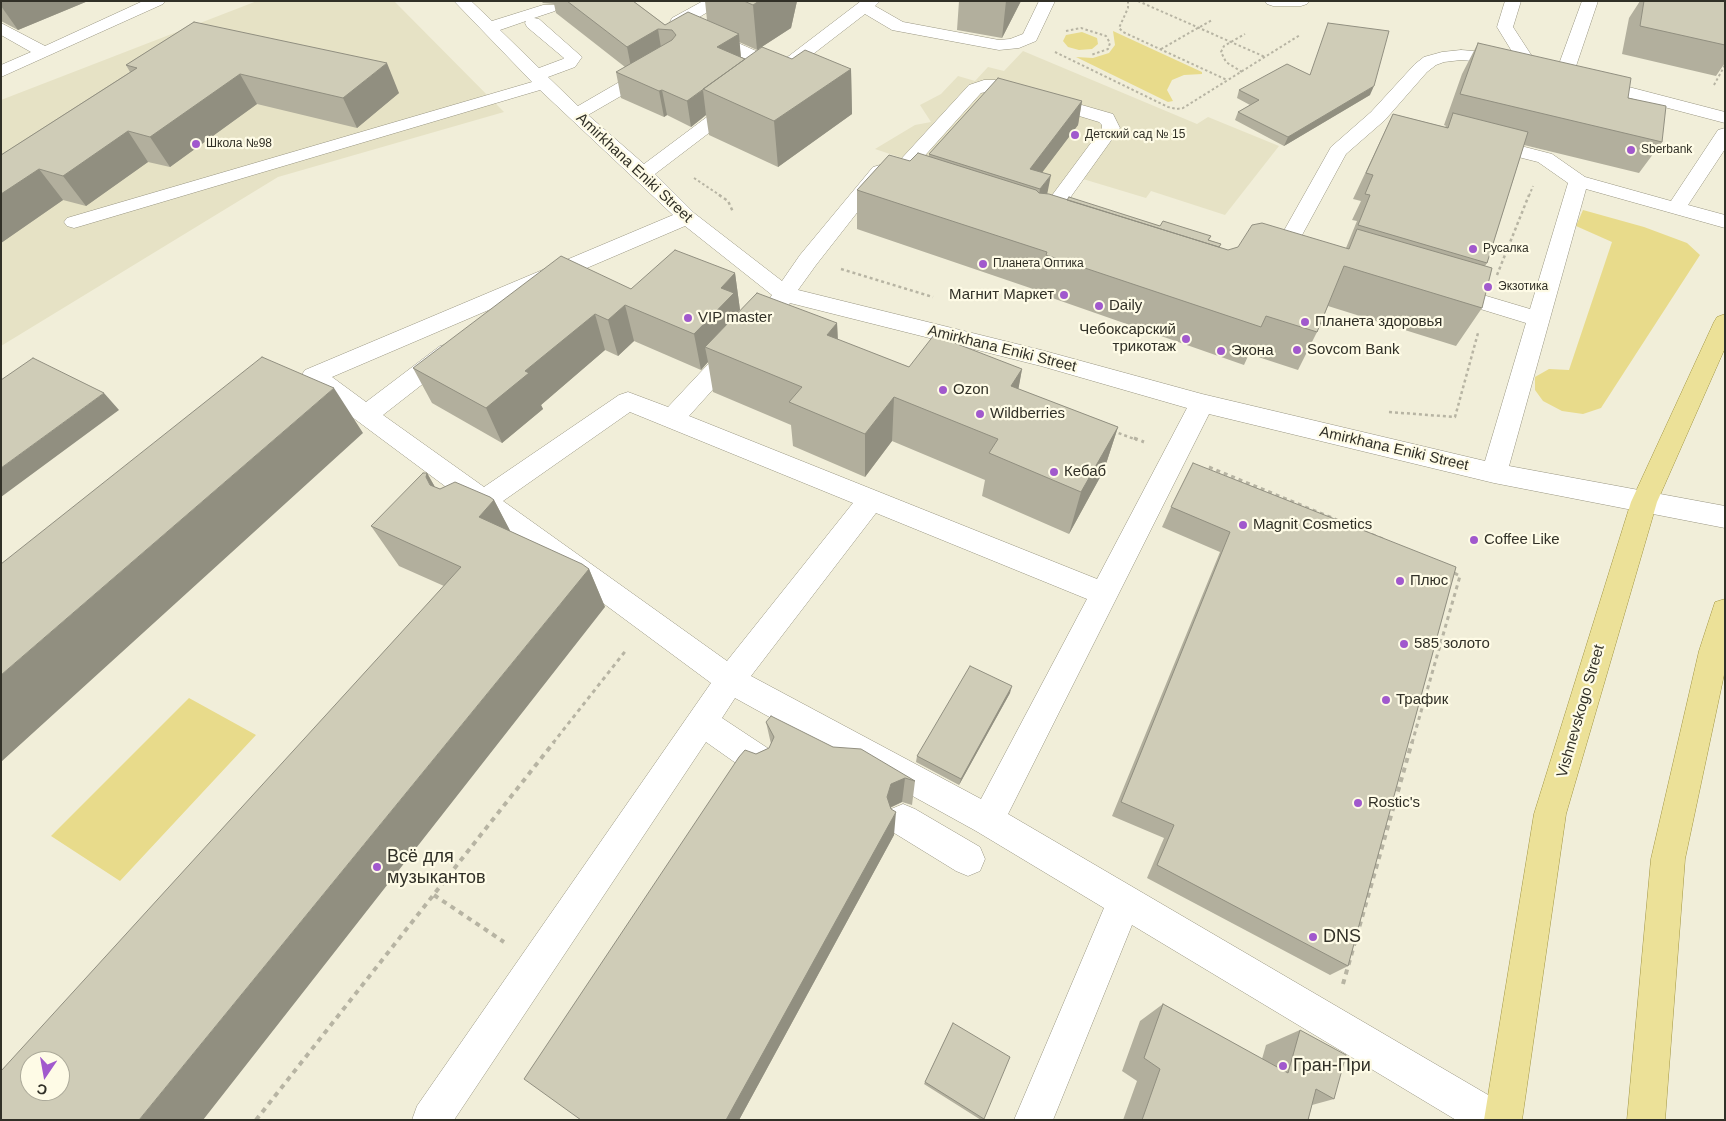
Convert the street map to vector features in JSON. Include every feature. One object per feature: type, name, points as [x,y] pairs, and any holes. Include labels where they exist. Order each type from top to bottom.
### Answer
[{"type":"main road","name":"Vishnevskogo Street","points":[[1504,1120],[1550,814],[1644,502],[1725,322]]},
{"type":"main road","points":[[1646,1120],[1668,859],[1719,653],[1725,611]]},
{"type":"street","points":[[1,72],[157,1]]},
{"type":"street","name":"Amirkhana Eniki Street","points":[[462,1],[539,80],[643,174],[687,217],[784,294],[1041,358],[1202,403],[1494,473],[1725,517]]},
{"type":"street","points":[[74,222],[539,80],[569,63],[573,57],[510,1]]},
{"type":"street","points":[[715,1],[678,22],[782,69]]},
{"type":"street","points":[[766,81],[868,4],[898,26],[1000,46],[1013,44],[1030,37],[1047,1]]},
{"type":"street","points":[[1273,1],[1301,1]]},
{"type":"street","points":[[1513,1],[1506,20],[1506,27],[1530,67]]},
{"type":"street","points":[[1564,75],[1590,1]]},
{"type":"street","points":[[488,28],[530,19],[549,8]]},
{"type":"street","points":[[1,28],[43,52]]},
{"type":"street","points":[[1289,246],[1338,151],[1388,119],[1421,68],[1430,61],[1442,57],[1461,55],[1484,57],[1564,75],[1725,118]]},
{"type":"street","points":[[576,115],[668,60]]},
{"type":"street","points":[[672,418],[774,309],[808,260],[880,171],[905,179],[975,89],[984,85],[995,85],[1106,118],[1111,125],[1111,128],[1041,224]]},
{"type":"street","points":[[643,174],[750,93]]},
{"type":"street","points":[[1676,208],[1725,134]]},
{"type":"street","points":[[1471,140],[1544,158],[1578,181],[1725,222]]},
{"type":"street","points":[[1494,473],[1578,181]]},
{"type":"street","points":[[687,217],[313,376],[366,415],[473,509],[649,621],[730,680],[988,820],[1494,1120]]},
{"type":"street","points":[[1429,286],[1538,319]]},
{"type":"street","points":[[366,415],[476,331]]},
{"type":"street","points":[[473,509],[628,401],[1104,594]]},
{"type":"street","points":[[988,820],[1202,403]]},
{"type":"street","points":[[431,1120],[730,680],[871,499]]},
{"type":"street","points":[[702,722],[761,762]]},
{"type":"street","points":[[903,820],[968,859]]},
{"type":"street","points":[[1033,1120],[1125,900]]},
{"type":"path","points":[[1128,1],[1128,8],[1120,30],[1228,80]]},
{"type":"path","points":[[1138,1],[1265,57]]},
{"type":"path","points":[[1160,49],[1212,20]]},
{"type":"path","points":[[1060,34],[1081,28],[1106,36],[1110,43],[1108,48],[1091,55]]},
{"type":"path","points":[[1242,72],[1229,65],[1222,56],[1224,46],[1244,34]]},
{"type":"path","points":[[1052,49],[1054,52],[1174,109],[1183,108],[1300,35]]},
{"type":"path","points":[[1699,111],[1725,65]]},
{"type":"path","points":[[664,158],[728,201],[736,218]]},
{"type":"path","points":[[1387,412],[1455,417],[1486,303],[1544,158]]},
{"type":"path","points":[[808,260],[940,299]]},
{"type":"path","points":[[1332,1023],[1460,576]]},
{"type":"path","points":[[256,1120],[649,621]]},
{"type":"path","points":[[434,895],[537,964]]},
{"type":"shaded area","name":"Школа №98","points":[[257,1],[394,1],[504,112],[278,177],[1,346],[1,100]]},
{"type":"shaded area","points":[[1113,31],[1202,72],[1202,74],[1184,75],[1172,80],[1167,90],[1173,101],[1168,102],[1076,57],[1093,58],[1109,53],[1115,45]]},
{"type":"shaded area","points":[[1082,32],[1097,38],[1098,44],[1092,49],[1079,50],[1068,47],[1063,41],[1066,35]]},
{"type":"shaded area","name":"Детский сад № 15","points":[[1023,51],[1197,124],[1208,117],[1279,146],[1225,215],[1151,191],[1146,198],[1083,179],[1066,201],[917,163],[875,149],[915,125],[931,122],[920,105],[941,94],[958,76],[975,81],[988,67],[1004,71]]},
{"type":"shaded area","points":[[1583,210],[1644,227],[1687,243],[1700,255],[1601,408],[1583,414],[1562,411],[1543,401],[1535,390],[1535,377],[1549,369],[1569,370],[1612,242],[1576,226]]},
{"type":"shaded area","points":[[189,698],[256,735],[120,881],[51,836]]},
{"type":"building","points":[[567,1],[633,1],[665,25],[688,12],[739,34],[717,47],[745,59],[687,101],[616,72],[672,40],[676,35],[672,30],[658,29],[627,47]]},
{"type":"building","points":[[744,1],[759,1],[753,5]]},
{"type":"building","points":[[1644,1],[1725,1],[1725,45],[1640,26]]},
{"type":"building","points":[[194,22],[387,63],[343,98],[240,74],[150,137],[128,131],[63,176],[39,169],[1,194],[1,155],[137,68],[126,65]]},
{"type":"building","points":[[1328,23],[1389,31],[1374,86],[1288,137],[1238,112],[1259,100],[1239,90],[1287,64],[1310,75]]},
{"type":"building","points":[[1478,43],[1631,78],[1628,98],[1666,106],[1662,142],[1460,94]]},
{"type":"building","points":[[762,47],[792,59],[805,50],[851,69],[774,121],[703,89]]},
{"type":"building","points":[[998,78],[1082,101],[1030,169],[1051,175],[1040,189],[929,154]]},
{"type":"building","points":[[1453,113],[1528,132],[1487,263],[1358,225],[1370,195],[1365,194],[1373,175],[1366,173],[1393,114],[1448,128]]},
{"type":"building","points":[[918,153],[1036,190],[1039,193],[1049,194],[1228,250],[1238,247],[1252,225],[1262,223],[1349,249],[1357,229],[1492,268],[1482,308],[1344,266],[1317,332],[1266,316],[1261,327],[1046,255],[1047,252],[857,190],[889,155],[910,161]]},
{"type":"building","points":[[1069,197],[1160,226],[1163,221],[1211,236],[1208,240],[1221,244],[1219,247],[1067,200]]},
{"type":"building","points":[[675,250],[735,273],[721,288],[734,293],[694,334],[625,305],[608,320],[595,314],[525,371],[529,373],[486,408],[413,368],[561,256],[631,289]]},
{"type":"building","points":[[757,293],[837,323],[827,335],[909,367],[934,335],[1022,369],[1011,386],[1118,427],[1081,492],[989,453],[998,439],[894,397],[865,434],[789,402],[802,387],[705,347]]},
{"type":"building","points":[[262,357],[334,388],[1,675],[1,564]]},
{"type":"building","points":[[33,358],[104,393],[1,468],[1,380]]},
{"type":"building","points":[[1193,463],[1456,567],[1348,966],[1157,865],[1174,825],[1121,802],[1230,532],[1171,507]]},
{"type":"building","points":[[423,473],[427,473],[426,477],[430,485],[440,489],[455,482],[490,497],[494,500],[479,517],[582,564],[589,569],[139,1120],[1,1120],[1,1071],[461,567],[371,526]]},
{"type":"building","points":[[970,666],[1012,686],[961,779],[917,756]]},
{"type":"building","points":[[771,716],[833,747],[861,749],[915,781],[905,778],[891,784],[887,797],[891,809],[896,812],[726,1120],[581,1120],[524,1079],[739,757],[745,750],[756,754],[769,748],[774,737],[766,722]]},
{"type":"building","points":[[1163,1004],[1288,1073],[1300,1030],[1346,1055],[1334,1099],[1316,1089],[1308,1120],[1142,1120],[1160,1069],[1144,1058]]},
{"type":"building","points":[[953,1023],[1010,1057],[984,1119],[925,1082]]},
{"type":"place","name":"Детский сад № 15","points":[[1075,135]]},
{"type":"place","name":"Школа №98","points":[[196,144]]},
{"type":"place","name":"Sberbank","points":[[1631,150]]},
{"type":"place","name":"Русалка","points":[[1473,249]]},
{"type":"place","name":"Планета Оптика","points":[[983,264]]},
{"type":"place","name":"Экзотика","points":[[1488,287]]},
{"type":"place","name":"Магнит Маркет","points":[[1064,295]]},
{"type":"place","name":"Daily","points":[[1099,306]]},
{"type":"place","name":"VIP master","points":[[688,318]]},
{"type":"place","name":"Планета здоровья","points":[[1305,322]]},
{"type":"place","name":"Чебоксарский трикотаж","points":[[1186,339]]},
{"type":"place","name":"Sovcom Bank","points":[[1297,350]]},
{"type":"place","name":"Экона","points":[[1221,351]]},
{"type":"place","name":"Ozon","points":[[943,390]]},
{"type":"place","name":"Wildberries","points":[[980,414]]},
{"type":"place","name":"Кебаб","points":[[1054,472]]},
{"type":"place","name":"Magnit Cosmetics","points":[[1243,525]]},
{"type":"place","name":"Coffee Like","points":[[1474,540]]},
{"type":"place","name":"Плюс","points":[[1400,581]]},
{"type":"place","name":"585 золото","points":[[1404,644]]},
{"type":"place","name":"Трафик","points":[[1386,700]]},
{"type":"place","name":"Rostiс's","points":[[1358,803]]},
{"type":"place","name":"Всё для музыкантов","points":[[377,867]]},
{"type":"place","name":"DNS","points":[[1313,937]]},
{"type":"place","name":"Гран-При","points":[[1283,1066]]}]
